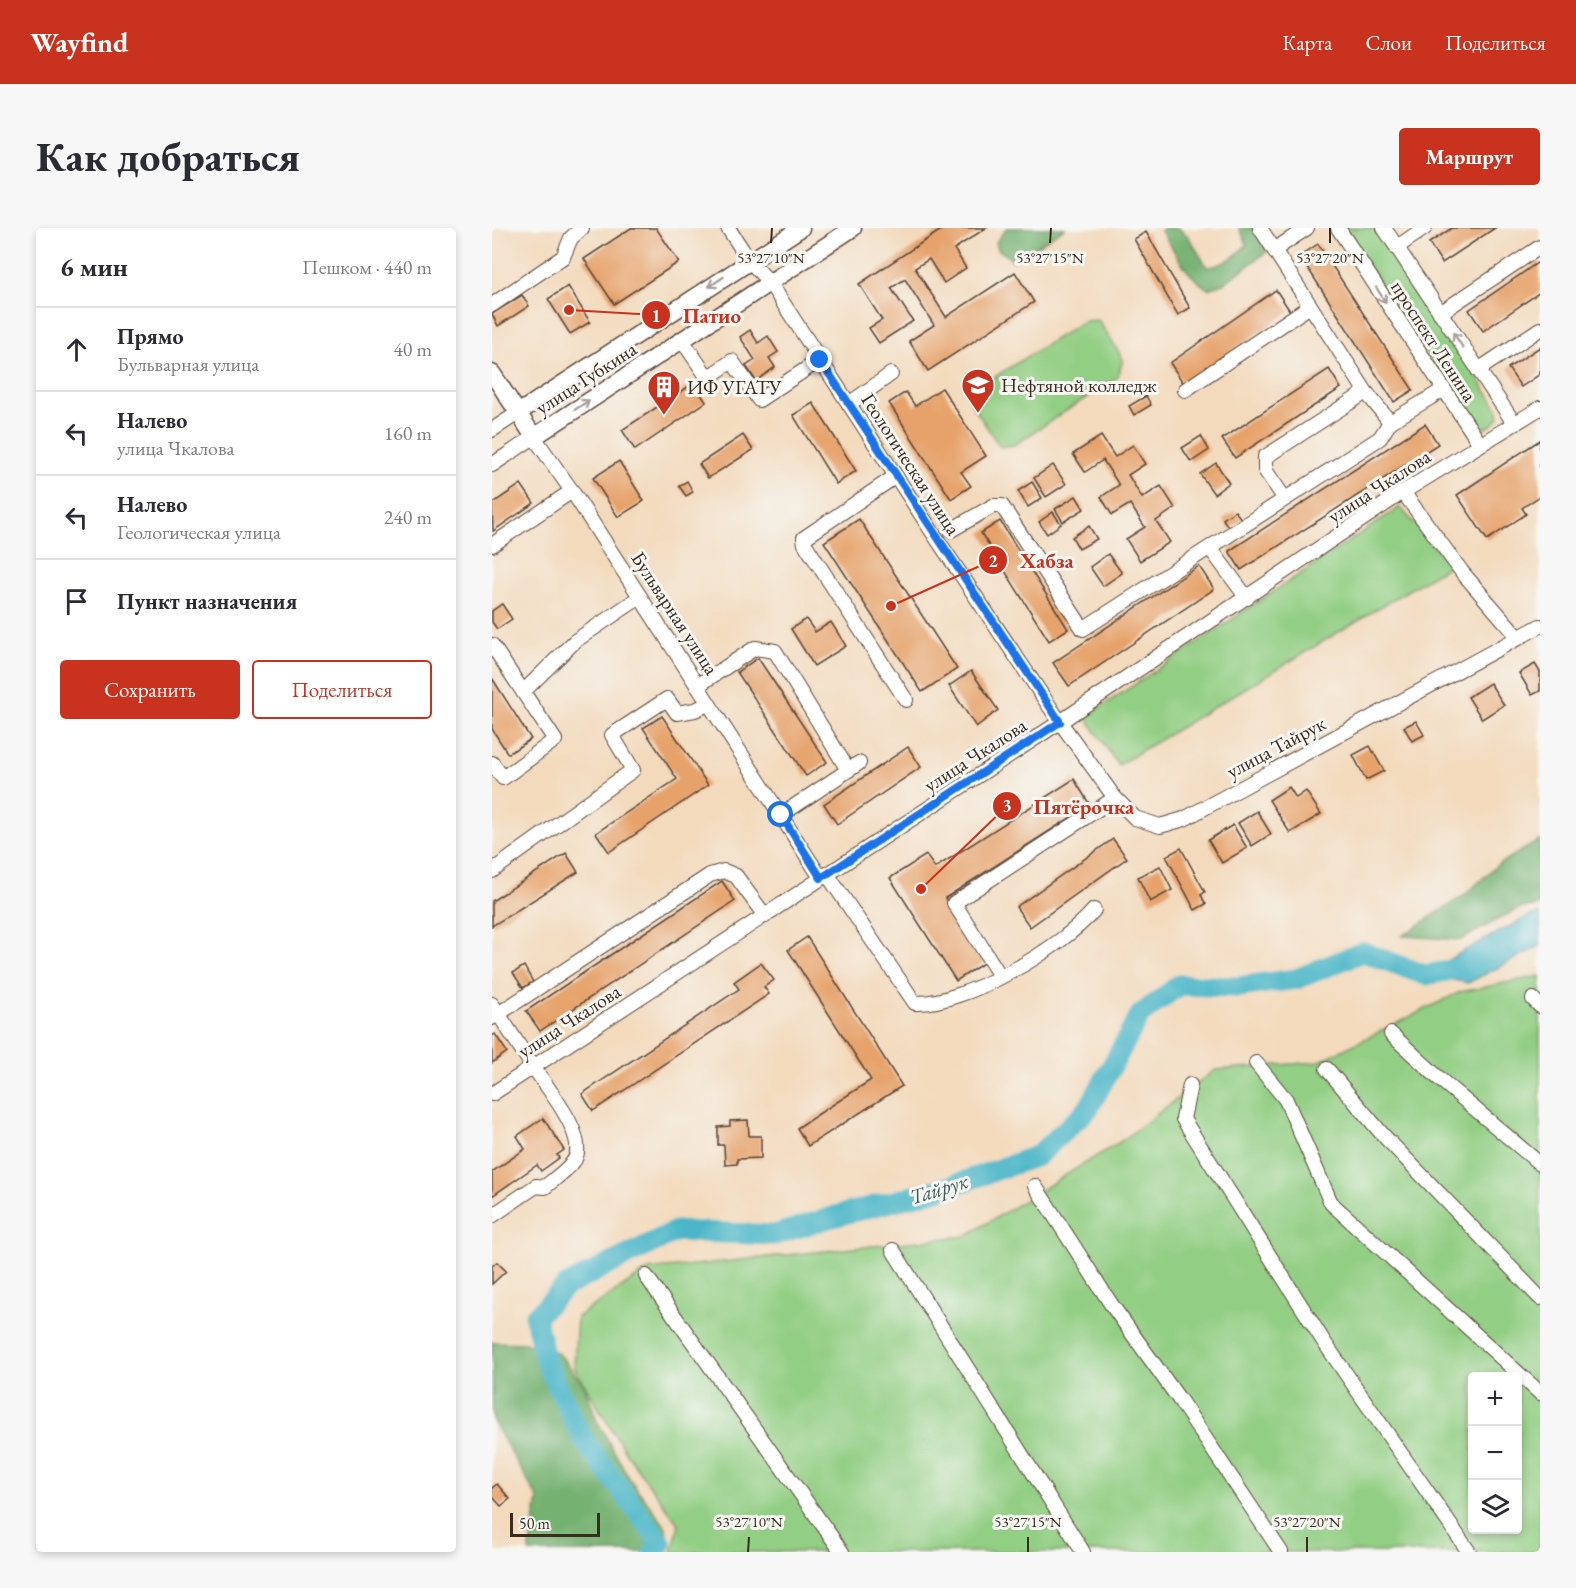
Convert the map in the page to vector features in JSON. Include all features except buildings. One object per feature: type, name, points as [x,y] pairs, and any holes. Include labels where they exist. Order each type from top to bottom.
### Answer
[{"type":"main road","name":"улица Губкина","points":[[518,413],[801,228]]},
{"type":"main road","name":"улица Губкина","points":[[534,437],[853,228]]},
{"type":"main road","name":"Бульварная улица","points":[[492,373],[534,437]]},
{"type":"street","points":[[492,305],[563,257],[571,238],[582,228]]},
{"type":"street","name":"Геологическая улица","points":[[728,228],[749,260],[770,283],[1060,722]]},
{"type":"street","points":[[1260,228],[1366,392],[1390,422]]},
{"type":"street","points":[[1274,250],[1307,228]]},
{"type":"street","name":"проспект Ленина","points":[[1338,228],[1480,444]]},
{"type":"street","name":"проспект Ленина","points":[[1384,228],[1514,423]]},
{"type":"street","points":[[1397,247],[1425,228]]},
{"type":"street","points":[[1440,313],[1540,247]]},
{"type":"street","points":[[1185,390],[1310,306]]},
{"type":"street","points":[[1478,370],[1540,329]]},
{"type":"street","points":[[682,340],[706,375],[713,374],[732,361],[759,400],[820,360]]},
{"type":"street","points":[[849,404],[891,374]]},
{"type":"street","points":[[951,530],[993,506],[1002,506],[1083,629],[1380,438],[1390,422],[1443,390]]},
{"type":"street","points":[[1285,499],[1265,470],[1265,457],[1366,392]]},
{"type":"street","name":"улица Чкалова","points":[[492,1094],[1060,722],[1403,492],[1540,408]]},
{"type":"street","name":"улица Губкина","points":[[492,430],[518,413]]},
{"type":"street","name":"улица Губкина","points":[[492,465],[534,437]]},
{"type":"street","name":"Бульварная улица","points":[[534,437],[572,491],[781,815],[915,1003],[930,1003],[973,992],[1000,976]]},
{"type":"street","points":[[896,476],[804,538],[805,544],[906,700]]},
{"type":"street","points":[[492,545],[572,491]]},
{"type":"street","points":[[1403,492],[1462,572],[1519,638]]},
{"type":"street","points":[[1210,548],[1246,597]]},
{"type":"street","points":[[523,692],[575,640],[640,597]]},
{"type":"street","name":"улица Тайрук","points":[[1060,722],[1115,798],[1135,818],[1160,826],[1184,819],[1540,626]]},
{"type":"street","points":[[492,645],[555,740],[503,778],[492,763]]},
{"type":"street","points":[[697,686],[755,648],[775,651],[854,766],[781,815]]},
{"type":"street","points":[[492,871],[633,770],[612,735],[667,699],[677,713],[696,710],[708,704]]},
{"type":"street","points":[[1094,910],[1084,921],[1000,976],[954,903],[1115,798]]},
{"type":"street","points":[[492,1216],[536,1186],[545,1187],[574,1161],[579,1147],[576,1134],[534,1067],[494,1012],[710,875],[724,871],[736,876],[765,916]]},
{"type":"street","points":[[1391,1034],[1443,1082],[1540,1164]]},
{"type":"street","points":[[1256,1063],[1286,1100],[1331,1203],[1540,1393]]},
{"type":"street","points":[[1327,1069],[1383,1135],[1489,1248],[1540,1298]]},
{"type":"street","points":[[1190,1085],[1183,1119],[1324,1342],[1469,1552]]},
{"type":"street","points":[[1035,1186],[1111,1304],[1179,1399],[1281,1552]]},
{"type":"street","points":[[893,1250],[1083,1552]]},
{"type":"street","points":[[646,1276],[842,1552]]},
{"type":"green space","points":[[1007,228],[1065,228],[1014,261],[998,249],[996,242]]},
{"type":"green space","points":[[1164,228],[1178,228],[1188,236],[1207,267],[1229,260],[1247,244],[1239,228],[1254,228],[1268,251],[1223,284],[1208,289],[1192,276],[1181,262],[1161,231]]},
{"type":"green space","points":[[1343,228],[1378,228],[1497,407],[1499,417],[1492,425],[1478,431]]},
{"type":"green space","points":[[1098,320],[1123,359],[1118,377],[1014,445],[1000,447],[971,403],[975,389],[1084,321]]},
{"type":"green space","points":[[1400,507],[1450,565],[1118,765],[1086,717]]},
{"type":"green space","points":[[1540,840],[1540,905],[1517,909],[1461,940],[1402,936],[1465,895],[1497,865]]},
{"type":"green space","points":[[1540,976],[1540,1552],[672,1552],[679,1525],[626,1453],[574,1367],[577,1317],[648,1270],[966,1236],[1123,1140],[1215,1070],[1318,1062],[1460,992]]},
{"type":"green space","points":[[492,1342],[527,1343],[559,1354],[585,1386],[597,1421],[631,1481],[666,1527],[669,1552],[529,1552],[538,1499],[493,1421]]},
{"type":"water","points":[[1540,914],[1540,946],[1468,983],[1425,975],[1458,954],[1531,915]]},
{"type":"waterway","name":"Тайрук","points":[[654,1552],[661,1543],[583,1439],[546,1362],[535,1317],[566,1286],[676,1231],[774,1235],[836,1216],[945,1188],[1037,1156],[1088,1109],[1140,1015],[1179,985],[1238,987],[1296,979],[1363,952],[1425,975],[1452,970]]},
{"type":"place","name":"Патио","points":[[569,310]]},
{"type":"place","name":"Нефтяной колледж","points":[[978,414]]},
{"type":"place","name":"ИФ УГАТУ","points":[[664,416]]},
{"type":"place","name":"Хабза","points":[[891,606]]},
{"type":"place","name":"Пятёрочка","points":[[921,889]]},
{"type":"route","points":[[781,815],[821,878],[1060,722],[820,360]]}]
